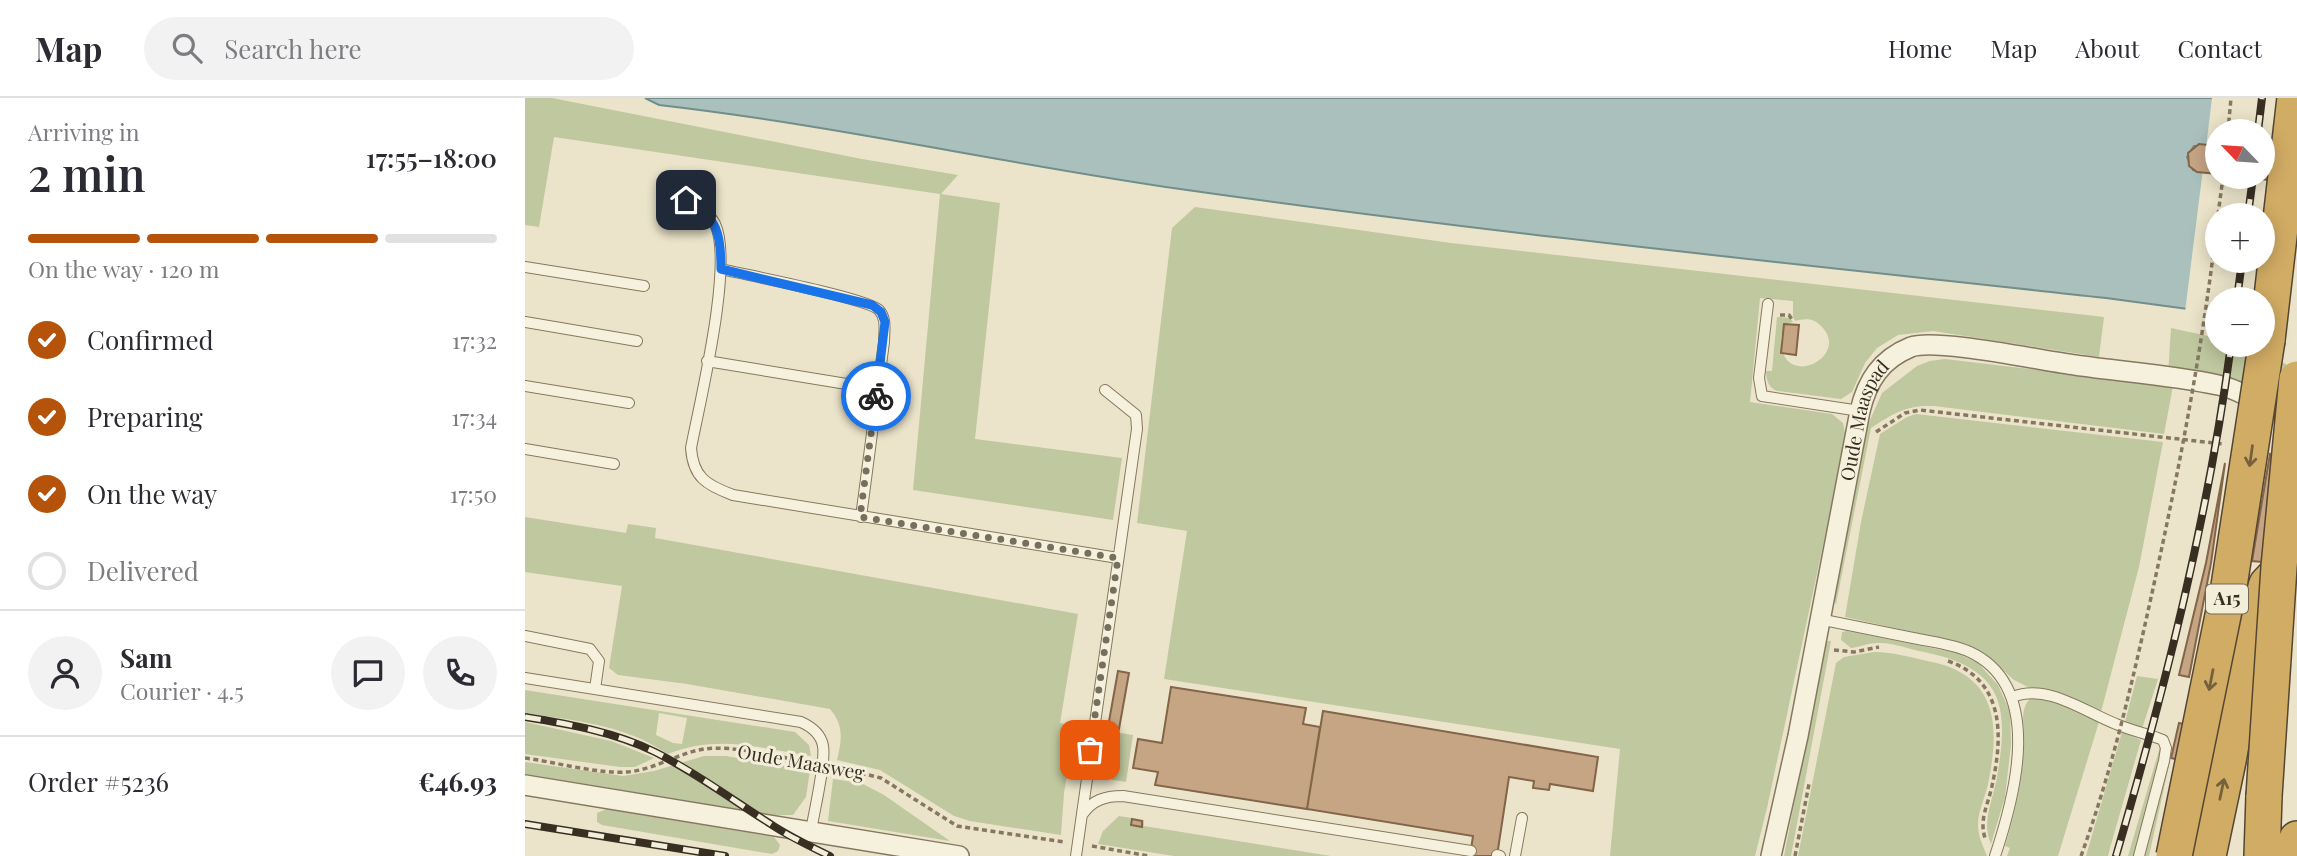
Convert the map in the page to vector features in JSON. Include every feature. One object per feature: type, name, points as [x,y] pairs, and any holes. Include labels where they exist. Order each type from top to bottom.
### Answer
[{"type":"highway","name":"A15","points":[[2174,856],[2227,599],[2248,474],[2295,98]]},
{"type":"highway","name":"A15","points":[[2262,856],[2279,567],[2297,379]]},
{"type":"highway","name":"A15","points":[[2208,856],[2253,622],[2273,575],[2297,557]]},
{"type":"highway","points":[[2291,856],[2297,839]]},
{"type":"street","name":"Oude Maaspad","points":[[1771,856],[1798,736],[1860,411],[1863,398],[1878,367],[1913,346],[1938,345],[2221,385],[2297,417]]},
{"type":"street","name":"Oude Maaspad","points":[[2256,400],[2297,433]]},
{"type":"street","points":[[525,785],[959,856]]},
{"type":"lane","points":[[686,200],[703,209],[715,223],[721,244],[721,269],[691,447],[692,464],[701,478],[713,488],[733,495],[860,517],[1118,558]]},
{"type":"lane","points":[[525,267],[644,286]]},
{"type":"lane","points":[[721,269],[872,305],[881,312],[885,322],[860,517]]},
{"type":"lane","points":[[1768,304],[1759,378],[1762,396],[1860,411]]},
{"type":"lane","points":[[525,322],[637,341]]},
{"type":"lane","points":[[707,361],[877,389]]},
{"type":"lane","points":[[525,386],[629,403]]},
{"type":"lane","points":[[1076,856],[1137,429],[1136,415],[1105,390]]},
{"type":"lane","points":[[525,449],[614,464]]},
{"type":"lane","points":[[1819,619],[1948,645],[1971,652],[1997,672],[2013,697],[2018,731],[2007,815],[1992,852]]},
{"type":"lane","points":[[525,636],[590,649],[599,661],[595,689]]},
{"type":"lane","points":[[525,678],[801,722],[815,730],[820,737],[823,751],[811,831]]},
{"type":"lane","points":[[2013,697],[2030,692],[2044,694],[2115,724],[2163,740],[2166,748],[2164,761],[2140,856]]},
{"type":"lane","points":[[1081,815],[1089,805],[1098,800],[1123,796],[1471,851]]},
{"type":"lane","points":[[1515,856],[1522,818]]},
{"type":"path","points":[[2229,119],[2231,98]]},
{"type":"path","points":[[2081,856],[2137,663],[2175,490],[2211,273]]},
{"type":"path","name":"Oude Maaspad","points":[[1874,443],[1877,431],[1884,425],[1905,413],[1920,410],[2235,445]]},
{"type":"path","points":[[1839,623],[1834,650],[1854,652],[1884,647]]},
{"type":"path","points":[[1939,659],[1958,665],[1972,674],[1985,686],[1994,704],[1998,723],[1996,762],[1982,826],[1992,852]]},
{"type":"path","name":"Oude Maasweg","points":[[525,758],[628,772],[688,753],[721,749],[822,764],[881,778],[957,826],[1149,856]]},
{"type":"green space","points":[[525,98],[552,98],[862,159],[958,175],[941,194],[1000,203],[975,439],[1122,458],[1113,520],[913,490],[940,194],[554,137],[539,227],[525,225]]},
{"type":"green space","points":[[1195,207],[1451,243],[2104,317],[2099,357],[1933,331],[1898,335],[1877,348],[1865,363],[1852,392],[1841,399],[1778,391],[1769,384],[1766,371],[1772,371],[1777,317],[1790,318],[1793,322],[1784,324],[1781,346],[1786,359],[1794,365],[1815,363],[1828,347],[1828,337],[1815,321],[1795,321],[1793,301],[1760,298],[1750,402],[1832,414],[1843,423],[1845,433],[1755,856],[1610,856],[1620,749],[1164,679],[1187,531],[1137,523],[1172,228]]},
{"type":"green space","points":[[2171,328],[2205,335],[2205,357],[2272,357],[2297,370],[2297,412],[2258,390],[2168,375]]},
{"type":"green space","points":[[1945,359],[2173,386],[2164,434],[1934,406],[1916,407],[1894,414],[1871,428],[1836,604],[1835,589],[1867,427],[1882,393],[1917,366]]},
{"type":"green space","points":[[1916,414],[2163,442],[2139,567],[2101,712],[2049,690],[2028,687],[2014,680],[1984,653],[1967,644],[1845,617],[1861,522],[1880,434]]},
{"type":"green space","points":[[525,517],[626,533],[628,524],[656,528],[655,538],[1078,614],[1060,723],[1076,726],[1064,793],[1061,835],[970,821],[954,816],[880,770],[837,760],[841,733],[838,721],[830,709],[618,675],[609,668],[622,586],[525,572]]},
{"type":"green space","points":[[1842,632],[1957,653],[1978,663],[1998,685],[2010,712],[2011,744],[2005,797],[1991,844],[1987,819],[1997,777],[2002,729],[1995,693],[1985,679],[1970,668],[1950,659],[1889,644],[1874,643],[1851,648],[1841,640]]},
{"type":"green space","points":[[1831,641],[1791,856],[1784,856],[1825,643]]},
{"type":"green space","points":[[1874,652],[1932,662],[1954,669],[1970,679],[1982,692],[1993,724],[1994,743],[1978,825],[1987,856],[1798,856],[1836,663],[1844,657]]},
{"type":"green space","points":[[2137,676],[2158,679],[2142,729],[2125,722]]},
{"type":"green space","points":[[525,690],[795,732],[809,745],[811,756],[739,744],[704,745],[668,754],[620,731],[525,713]],"holes":[[[659,713],[687,718],[682,744],[656,735]]]},
{"type":"green space","points":[[2032,697],[2058,703],[2099,722],[2058,856],[2007,856],[2010,848],[2005,846],[2020,782],[2024,712]]},
{"type":"green space","points":[[525,722],[611,741],[654,758],[635,767],[620,767],[525,754]]},
{"type":"green space","points":[[1108,731],[1133,735],[1126,782],[1102,778]]},
{"type":"green space","points":[[2122,732],[2141,740],[2108,856],[2086,856]]},
{"type":"green space","points":[[2160,747],[2162,755],[2135,856],[2128,856]]},
{"type":"green space","points":[[704,756],[726,756],[810,770],[806,797],[793,815],[766,815],[525,776],[525,762],[623,776],[654,771]]},
{"type":"green space","points":[[2169,762],[2149,856],[2145,856]]},
{"type":"green space","points":[[833,779],[861,783],[884,795],[950,841],[828,821]]},
{"type":"green space","points":[[607,809],[774,837],[780,845],[778,851],[772,854],[602,825],[597,822],[597,813]]},
{"type":"green space","points":[[1119,816],[1144,820],[1144,826],[1331,856],[1174,856],[1098,844],[1103,831]]},
{"type":"water","points":[[645,98],[2297,98],[2275,119],[2205,119],[2205,146],[2194,146],[2187,157],[2193,170],[2205,172],[2205,189],[2275,189],[2275,181],[2297,183],[2275,258],[2275,203],[2205,203],[2205,273],[2271,273],[2267,287],[2205,287],[2205,305],[2195,310],[1296,205],[1115,179],[724,113],[659,105]]},
{"type":"pier","points":[[2212,98],[2297,98],[2297,158],[2275,155],[2275,119],[2209,119]]},
{"type":"pier","points":[[2203,169],[2205,189],[2275,189],[2275,177],[2297,179],[2297,343],[2275,334],[2275,287],[2205,287],[2205,316],[2185,312]]},
{"type":"building","points":[[2199,144],[2205,145],[2205,173],[2197,172],[2189,166],[2188,153]]},
{"type":"building","points":[[2275,152],[2297,154],[2297,183],[2275,181]]},
{"type":"building","points":[[1784,324],[1799,325],[1796,355],[1781,353]]},
{"type":"building","points":[[2270,454],[2262,562],[2252,561]]},
{"type":"building","points":[[2225,463],[2211,563],[2189,677],[2179,675],[2206,563]]},
{"type":"building","points":[[1118,671],[1129,673],[1119,729],[1108,727]]},
{"type":"building","points":[[1171,687],[1306,708],[1303,724],[1320,727],[1307,809],[1155,785],[1158,772],[1133,768],[1138,739],[1162,743]]},
{"type":"building","points":[[1323,711],[1598,757],[1593,791],[1550,784],[1549,790],[1533,788],[1534,781],[1509,777],[1497,856],[1470,856],[1473,836],[1307,809]]},
{"type":"building","points":[[2179,723],[2211,729],[2203,766],[2171,758]]},
{"type":"building","points":[[1132,819],[1142,821],[1142,827],[1131,825]]},
{"type":"railway","points":[[2259,119],[2262,98]]},
{"type":"railway","points":[[2250,203],[2251,189]]},
{"type":"railway","points":[[2239,287],[2240,273]]},
{"type":"railway","points":[[2116,856],[2183,602],[2210,474],[2229,357]]},
{"type":"railway","points":[[525,717],[591,730],[640,745],[684,768],[806,845],[830,856]]},
{"type":"railway","points":[[525,824],[725,856]]},
{"type":"way so far","points":[[876,396],[860,517],[1118,558],[1090,750]]},
{"type":"route","points":[[686,200],[703,209],[715,223],[721,244],[721,269],[872,305],[881,312],[885,322],[884,341],[876,396]]}]
